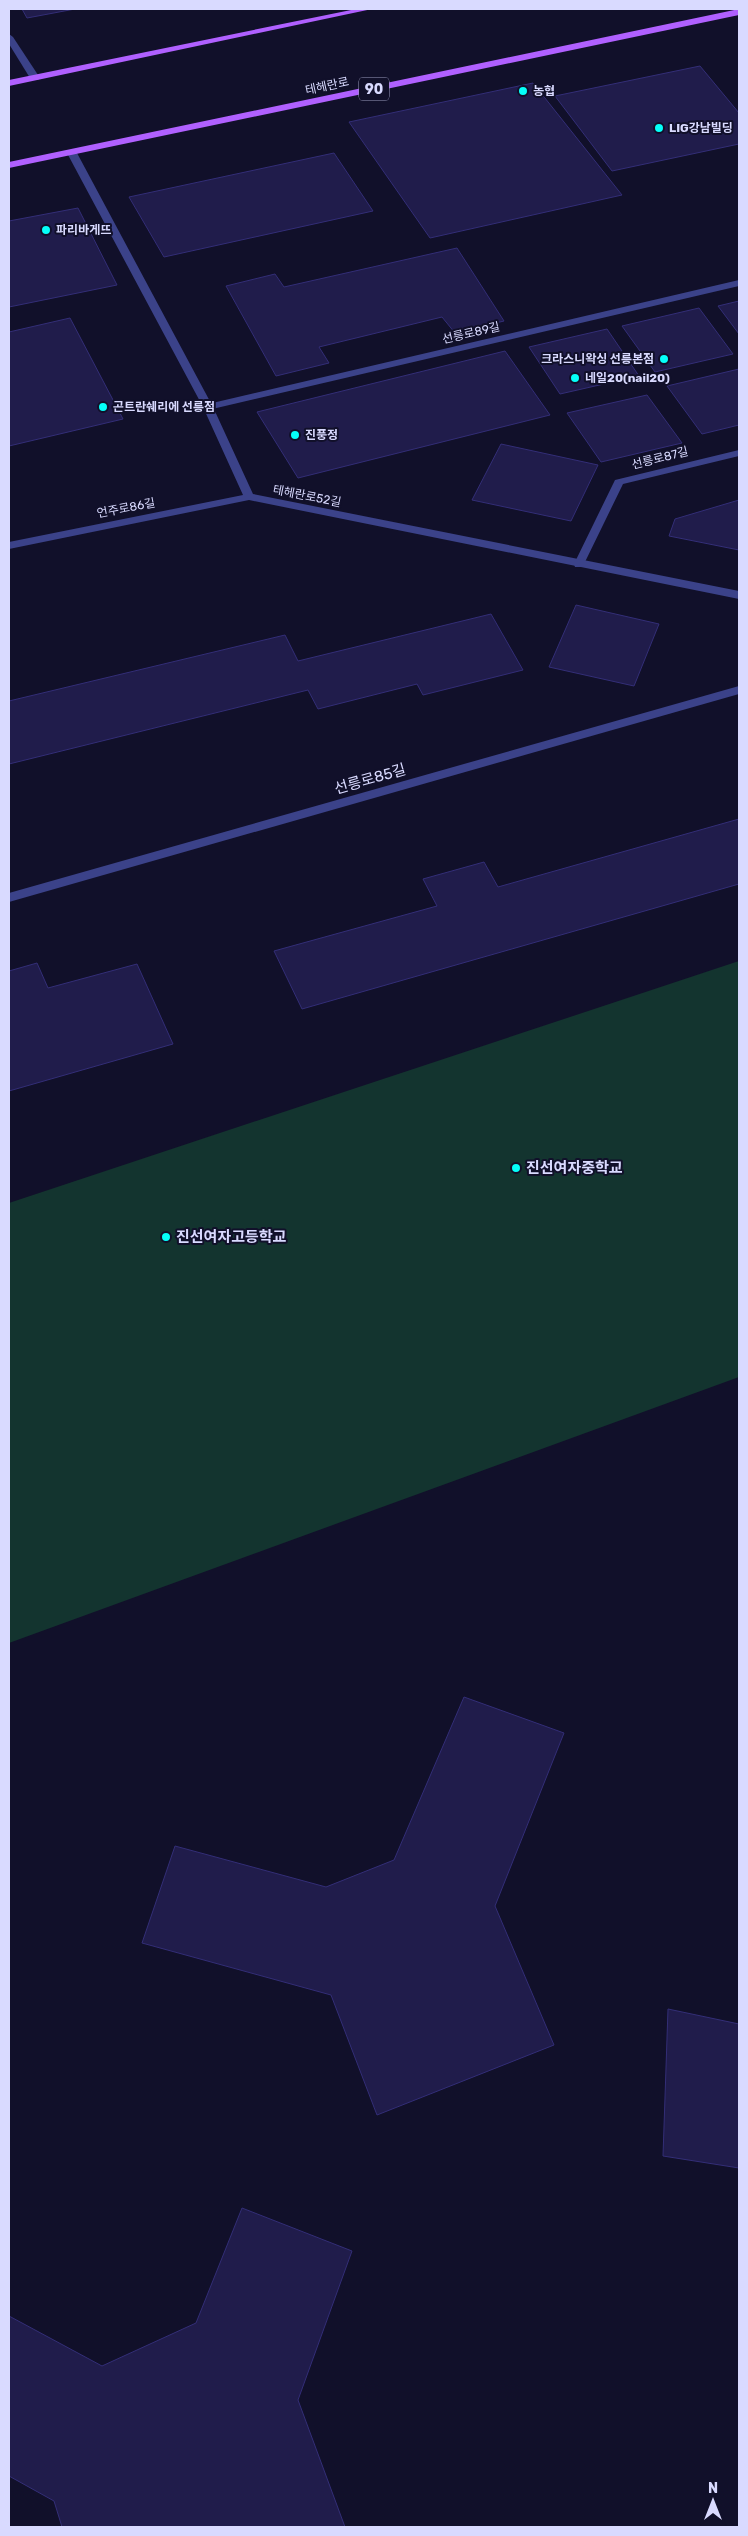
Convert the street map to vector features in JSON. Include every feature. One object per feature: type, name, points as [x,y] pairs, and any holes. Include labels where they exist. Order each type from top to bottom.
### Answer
[{"type":"main road","points":[[9,83],[368,9]]},
{"type":"main road","name":"테헤란로","points":[[9,165],[739,12]]},
{"type":"street","points":[[9,37],[35,78]]},
{"type":"street","name":"테헤란로52길","points":[[72,153],[208,407],[249,497],[739,595]]},
{"type":"street","name":"선릉로89길","points":[[208,407],[739,283]]},
{"type":"street","name":"선릉로87길","points":[[579,564],[619,482],[739,452]]},
{"type":"street","name":"언주로86길","points":[[9,546],[249,497]]},
{"type":"street","name":"선릉로85길","points":[[9,898],[739,690]]},
{"type":"green space","points":[[739,961],[739,1377],[9,1643],[9,1203]]},
{"type":"building","points":[[22,9],[75,9],[27,18]]},
{"type":"building","name":"LIG강남빌딩","points":[[700,66],[739,113],[739,144],[612,171],[555,96]]},
{"type":"building","points":[[533,83],[622,195],[430,238],[349,122]]},
{"type":"building","points":[[334,153],[373,211],[164,257],[129,197]]},
{"type":"building","points":[[78,208],[117,285],[9,307],[9,221]]},
{"type":"building","points":[[457,248],[504,321],[455,333],[442,317],[319,347],[329,363],[276,376],[226,286],[275,274],[284,287]]},
{"type":"building","points":[[739,301],[739,334],[718,306]]},
{"type":"building","points":[[699,308],[733,354],[655,372],[622,326]]},
{"type":"building","points":[[70,318],[123,419],[9,446],[9,332]]},
{"type":"building","points":[[607,329],[639,376],[560,394],[529,347]]},
{"type":"building","points":[[505,351],[550,415],[298,478],[257,412]]},
{"type":"building","points":[[739,369],[739,425],[702,434],[667,386]]},
{"type":"building","points":[[647,395],[682,443],[601,462],[567,413]]},
{"type":"building","points":[[501,444],[598,465],[571,521],[472,500]]},
{"type":"building","points":[[739,500],[739,550],[669,536],[675,519]]},
{"type":"building","points":[[576,605],[659,624],[634,686],[549,667]]},
{"type":"building","points":[[491,614],[523,670],[423,695],[417,684],[318,709],[308,690],[9,764],[9,701],[285,635],[298,661]]},
{"type":"building","points":[[739,819],[739,884],[302,1009],[274,951],[437,906],[423,879],[484,862],[498,887]]},
{"type":"building","points":[[37,963],[48,988],[137,964],[173,1044],[9,1091],[9,971]]},
{"type":"building","points":[[464,1697],[564,1733],[495,1906],[554,2045],[377,2115],[331,1995],[142,1943],[175,1846],[326,1887],[394,1860]]},
{"type":"building","points":[[668,2009],[739,2024],[739,2168],[663,2156]]},
{"type":"building","points":[[242,2208],[352,2251],[298,2400],[345,2527],[62,2527],[54,2501],[9,2476],[9,2316],[102,2366],[196,2323]]},
{"type":"place","name":"농협","points":[[523,91]]},
{"type":"place","name":"LIG강남빌딩","points":[[659,128]]},
{"type":"place","name":"파리바게뜨","points":[[46,230]]},
{"type":"place","name":"크라스니왁싱 선릉본점","points":[[664,359]]},
{"type":"place","name":"네일20(nail20)","points":[[575,378]]},
{"type":"place","name":"곤트란쉐리에 선릉점","points":[[103,407]]},
{"type":"place","name":"진풍정","points":[[295,435]]},
{"type":"place","name":"진선여자중학교","points":[[516,1168]]},
{"type":"place","name":"진선여자고등학교","points":[[166,1237]]}]
